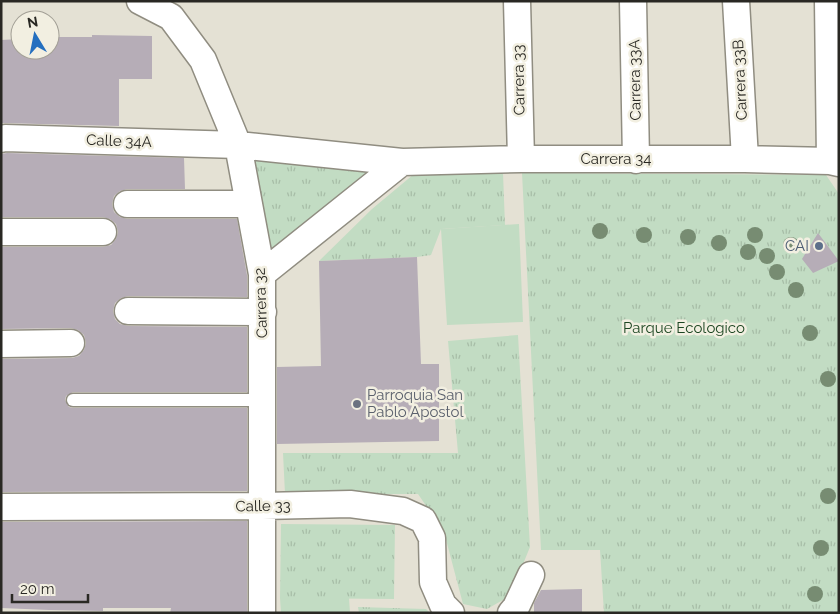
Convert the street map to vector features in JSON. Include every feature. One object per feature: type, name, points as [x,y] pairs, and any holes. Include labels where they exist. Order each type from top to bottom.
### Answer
[{"type":"street","name":"Carrera 32","points":[[140,1],[171,17],[203,60],[238,145],[262,274],[262,613]]},
{"type":"street","name":"Carrera 33","points":[[517,1],[521,159]]},
{"type":"street","name":"Carrera 33A","points":[[633,1],[636,160]]},
{"type":"street","name":"Carrera 33B","points":[[736,1],[745,159]]},
{"type":"street","points":[[828,1],[836,164]]},
{"type":"street","name":"Calle 34A","points":[[1,140],[5,138],[238,145]]},
{"type":"street","name":"Carrera 34","points":[[238,145],[402,162],[521,159],[745,159],[836,164]]},
{"type":"street","points":[[262,274],[402,162]]},
{"type":"street","points":[[127,204],[248,204]]},
{"type":"street","points":[[1,232],[103,232]]},
{"type":"street","points":[[128,311],[263,312]]},
{"type":"street","points":[[1,344],[71,343]]},
{"type":"street","name":"Calle 33","points":[[1,507],[350,504],[403,510],[423,520],[432,538],[433,582],[443,605],[451,613]]},
{"type":"street","points":[[511,613],[516,607],[531,575]]},
{"type":"lane","points":[[73,400],[263,400]]},
{"type":"green space","points":[[248,159],[383,167],[266,259]]},
{"type":"green space","points":[[503,173],[505,225],[441,229],[431,255],[319,261],[372,209],[414,174]]},
{"type":"green space","name":"Parque Ecologico","points":[[522,173],[826,175],[839,194],[839,613],[604,613],[600,550],[541,550]]},
{"type":"green space","points":[[519,224],[523,322],[447,325],[441,229]]},
{"type":"green space","points":[[518,335],[530,547],[510,596],[487,609],[463,604],[444,532],[418,494],[285,494],[283,453],[458,453],[448,341]]},
{"type":"green space","points":[[281,524],[395,525],[394,599],[280,598]]},
{"type":"green space","points":[[280,598],[349,598],[350,613],[281,613]]},
{"type":"green space","points":[[358,607],[426,609],[430,613],[359,613]]},
{"type":"building","points":[[92,35],[152,36],[152,79],[119,79],[119,126],[1,123],[1,40],[10,40],[10,60],[60,60],[60,37],[92,37]]},
{"type":"building","points":[[1,154],[184,158],[185,189],[127,189],[120,191],[114,196],[112,204],[114,212],[120,217],[127,219],[237,219],[247,275],[247,297],[128,296],[121,298],[115,303],[113,311],[115,319],[120,324],[128,326],[247,327],[247,392],[73,392],[66,396],[65,400],[69,407],[73,408],[247,408],[247,491],[1,492],[1,359],[72,358],[79,356],[84,350],[86,343],[84,335],[78,330],[71,328],[1,329],[1,247],[103,247],[111,245],[116,239],[118,232],[116,224],[110,219],[103,217],[1,217]]},
{"type":"building","name":"CAI","points":[[818,233],[839,261],[813,273],[802,259]]},
{"type":"building","points":[[417,257],[421,364],[439,364],[439,441],[277,444],[277,367],[321,366],[319,261]]},
{"type":"building","points":[[247,521],[247,613],[170,613],[171,608],[103,608],[103,611],[1,608],[1,522]]},
{"type":"building","points":[[582,589],[582,613],[534,613],[534,603],[541,590]]},
{"type":"place","name":"CAI","points":[[819,246]]},
{"type":"place","name":"Parroquia San Pablo Apostol","points":[[357,404]]}]
